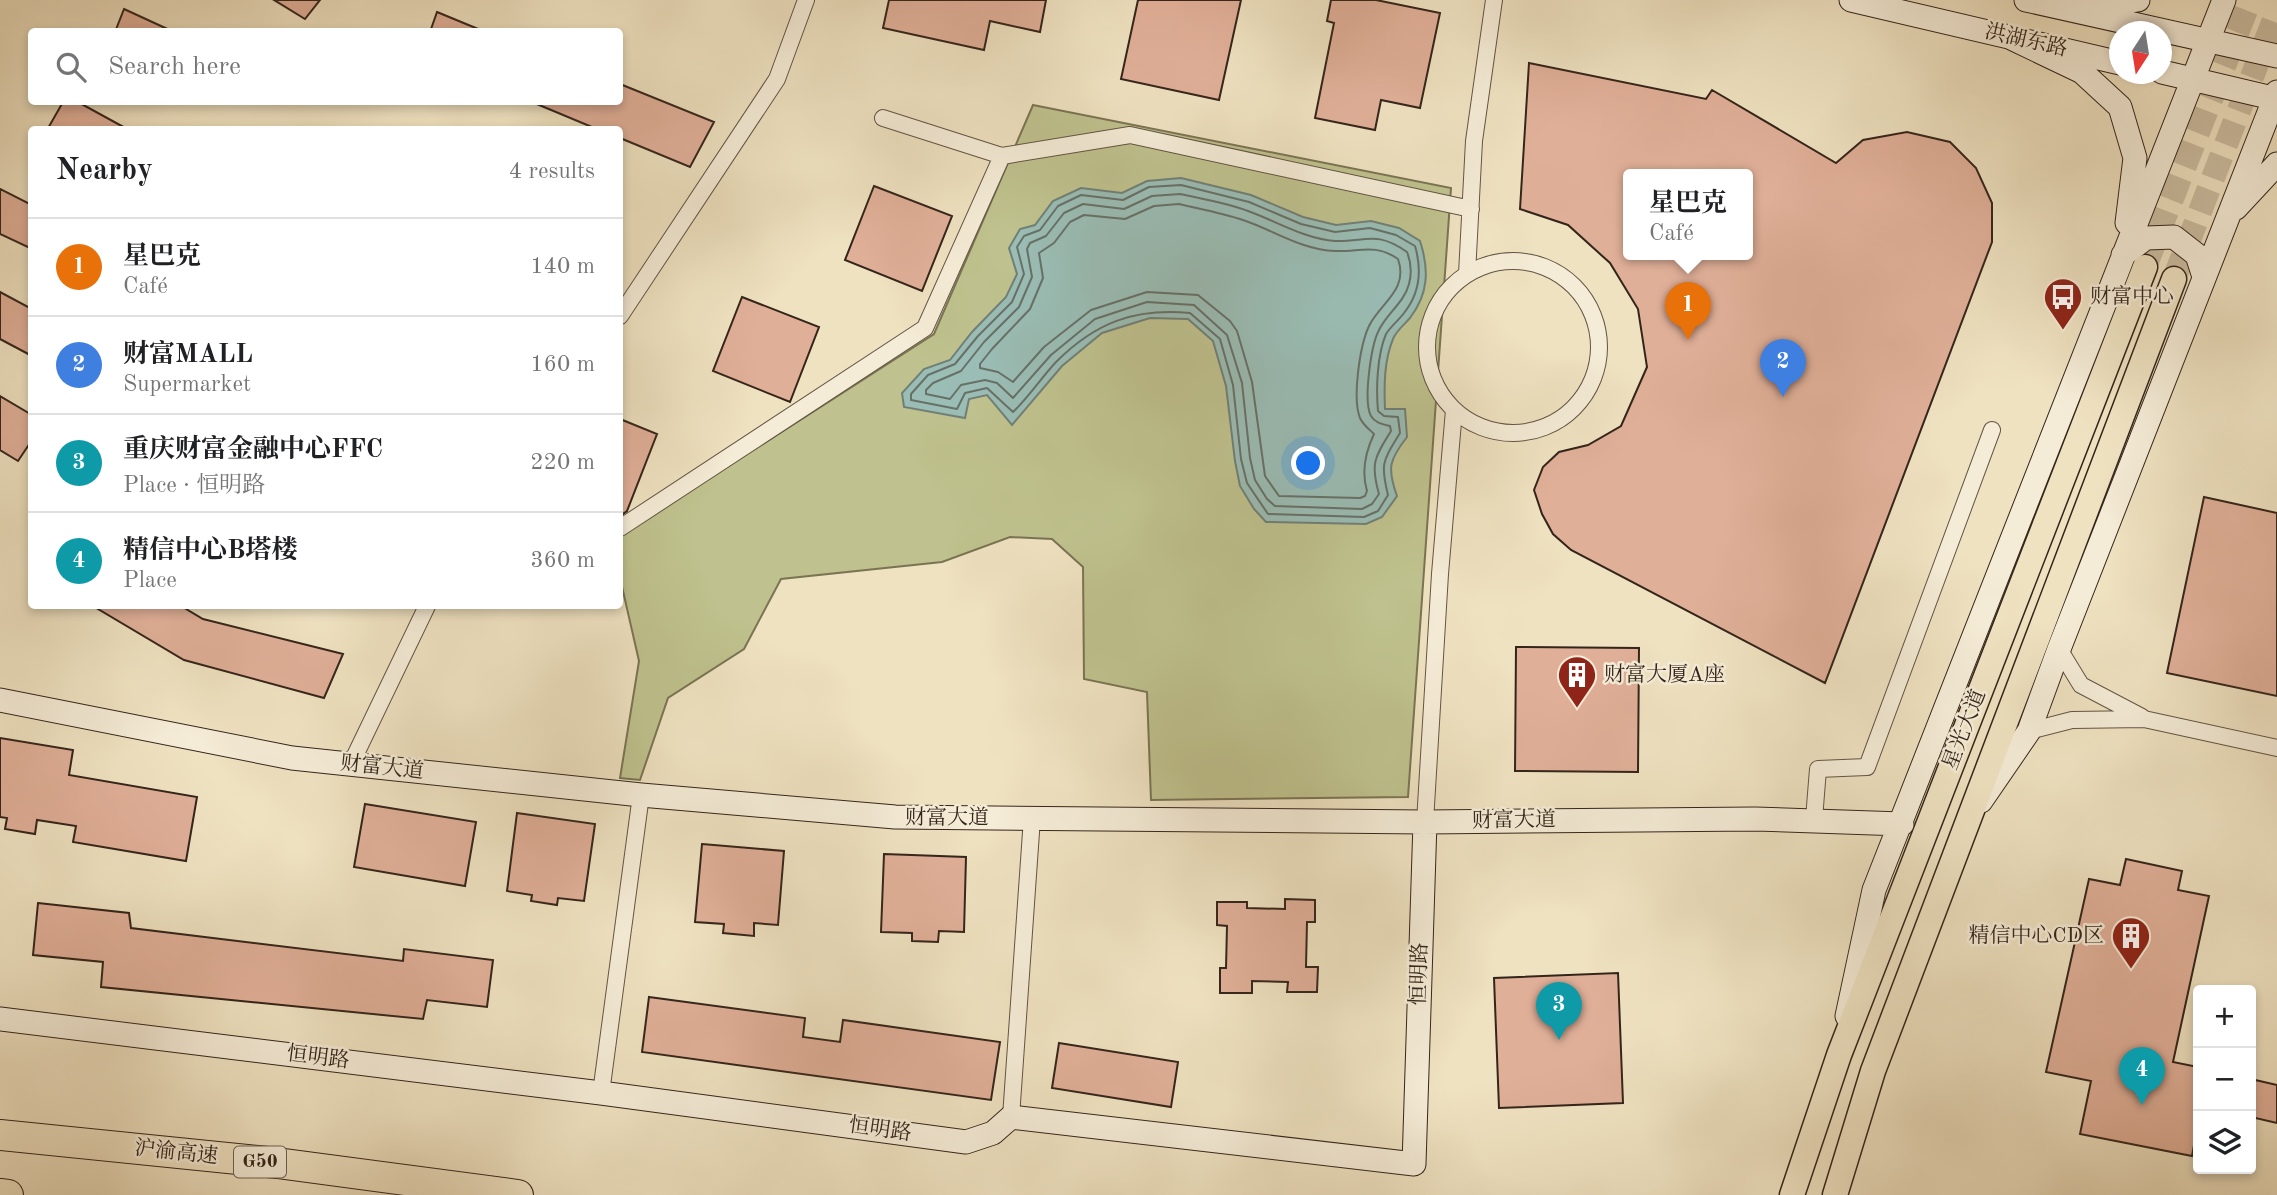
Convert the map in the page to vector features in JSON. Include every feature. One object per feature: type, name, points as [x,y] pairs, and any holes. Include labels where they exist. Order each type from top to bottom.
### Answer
[{"type":"highway","name":"沪渝高速","points":[[0,1135],[277,1163],[518,1195]]},
{"type":"highway","points":[[0,1194],[8,1195]]},
{"type":"main road","name":"星光大道","points":[[1792,1195],[1839,1055],[2145,267]]},
{"type":"main road","name":"星光大道","points":[[1835,1195],[1873,1071],[2174,279]]},
{"type":"street","points":[[623,311],[777,79],[806,0]]},
{"type":"street","points":[[1467,274],[1475,141],[1494,0]]},
{"type":"street","name":"洪湖东路","points":[[1851,0],[2109,61]]},
{"type":"street","name":"洪湖东路","points":[[2026,0],[2277,57]]},
{"type":"street","points":[[2074,10],[2138,0]]},
{"type":"street","points":[[1839,1055],[1874,890],[2224,0]]},
{"type":"street","points":[[2011,38],[2082,72],[2120,107],[2134,158],[2123,256]]},
{"type":"street","points":[[1968,819],[2029,731],[2276,97],[2172,75]]},
{"type":"street","points":[[883,118],[1002,156],[1130,135],[1471,209]]},
{"type":"street","points":[[623,526],[925,328],[1002,156]]},
{"type":"street","points":[[2227,218],[2277,164]]},
{"type":"street","points":[[2123,256],[2146,238],[2174,237],[2197,255],[2204,277]]},
{"type":"street","points":[[1523,261],[1550,269],[1573,285],[1590,308],[1599,335],[1598,363],[1589,389],[1572,411],[1548,426],[1521,433],[1493,432],[1466,420],[1444,401],[1430,375],[1426,346],[1431,318],[1445,293],[1467,274],[1494,263],[1523,261]]},
{"type":"street","points":[[1425,822],[1440,573],[1454,410]]},
{"type":"street","points":[[1814,819],[1818,769],[1867,767],[1992,430]]},
{"type":"street","points":[[351,764],[426,609]]},
{"type":"street","points":[[2059,649],[2081,685],[2144,719]]},
{"type":"street","name":"财富大道","points":[[0,700],[292,758],[641,795],[895,817],[1425,822],[1814,819],[1902,824]]},
{"type":"street","points":[[2029,731],[2072,720],[2144,719],[2277,748]]},
{"type":"street","points":[[601,1093],[641,795]]},
{"type":"street","points":[[1011,1116],[1032,818]]},
{"type":"street","name":"恒明路","points":[[0,1019],[601,1093],[966,1142],[993,1133],[1011,1116],[1414,1164],[1425,822]]},
{"type":"green space","points":[[1033,105],[1451,188],[1408,797],[1151,800],[1147,692],[1084,679],[1083,567],[1052,539],[1010,537],[942,562],[781,579],[744,649],[668,698],[640,780],[620,778],[639,661],[623,591],[623,534],[934,334]]},
{"type":"water","points":[[1181,178],[1251,195],[1303,217],[1336,225],[1371,221],[1399,228],[1420,241],[1426,271],[1424,290],[1416,309],[1394,336],[1386,365],[1385,409],[1405,409],[1407,437],[1393,458],[1391,471],[1397,496],[1382,517],[1366,524],[1266,522],[1254,509],[1240,486],[1226,386],[1213,341],[1188,319],[1150,318],[1102,333],[1062,366],[1012,425],[987,395],[969,399],[965,418],[904,407],[902,393],[924,369],[950,360],[972,332],[1006,297],[1017,274],[1009,248],[1020,229],[1035,225],[1053,201],[1081,188],[1122,193],[1147,181]]},
{"type":"building","points":[[274,0],[320,0],[305,19]]},
{"type":"building","points":[[889,0],[1046,0],[1040,32],[990,21],[984,50],[883,28]]},
{"type":"building","points":[[1138,0],[1241,0],[1219,100],[1121,79]]},
{"type":"building","points":[[1331,0],[1376,0],[1440,13],[1420,108],[1381,100],[1375,130],[1315,118],[1334,23],[1327,21]]},
{"type":"building","points":[[124,9],[165,28],[117,28]]},
{"type":"building","points":[[437,12],[476,28],[431,28]]},
{"type":"building","points":[[1529,63],[1706,99],[1712,90],[1836,163],[1863,140],[1907,132],[1950,142],[1976,168],[1992,203],[1992,242],[1825,683],[1571,550],[1553,534],[1542,514],[1534,490],[1543,467],[1559,452],[1588,445],[1621,426],[1647,367],[1638,309],[1610,263],[1568,225],[1520,209]]},
{"type":"building","points":[[623,85],[714,122],[690,167],[623,139],[623,126],[589,126],[539,105],[623,105]]},
{"type":"building","points":[[61,105],[83,105],[122,126],[49,126]]},
{"type":"building","points":[[874,186],[952,216],[922,291],[845,260]]},
{"type":"building","points":[[0,189],[28,203],[28,247],[0,234]]},
{"type":"building","points":[[0,292],[28,307],[28,354],[0,339]]},
{"type":"building","points":[[742,297],[819,327],[790,402],[713,371]]},
{"type":"building","points":[[0,396],[28,413],[28,446],[18,461],[0,450]]},
{"type":"building","points":[[623,420],[657,434],[627,511],[623,514]]},
{"type":"building","points":[[2204,497],[2277,513],[2277,696],[2167,673]]},
{"type":"building","points":[[98,609],[186,609],[203,619],[343,654],[324,698],[184,660]]},
{"type":"building","name":"财富大厦A座","points":[[1516,647],[1639,648],[1638,772],[1515,771]]},
{"type":"building","points":[[0,738],[73,750],[69,775],[197,797],[186,861],[73,842],[76,826],[37,820],[35,834],[5,829],[7,818],[0,817]]},
{"type":"building","points":[[365,804],[476,822],[465,886],[354,867]]},
{"type":"building","points":[[517,813],[595,824],[584,901],[558,898],[557,905],[531,901],[532,895],[507,891]]},
{"type":"building","points":[[702,844],[784,851],[778,925],[754,923],[754,936],[723,933],[724,924],[695,922]]},
{"type":"building","points":[[884,854],[966,857],[964,932],[939,931],[938,942],[912,941],[912,933],[881,932]]},
{"type":"building","name":"精信中心CD区","points":[[2126,859],[2182,871],[2178,890],[2209,896],[2173,1062],[2193,1066],[2192,1156],[2080,1134],[2091,1081],[2046,1072],[2089,879],[2120,885]]},
{"type":"building","points":[[1285,899],[1315,900],[1315,922],[1307,922],[1306,967],[1318,967],[1317,992],[1287,992],[1288,982],[1252,981],[1252,993],[1220,993],[1220,968],[1226,968],[1227,926],[1217,925],[1217,902],[1247,902],[1247,908],[1285,909]]},
{"type":"building","points":[[38,903],[129,913],[131,928],[403,961],[404,949],[493,960],[487,1007],[427,1000],[423,1019],[101,987],[103,962],[33,955]]},
{"type":"building","points":[[1618,973],[1623,1103],[1499,1108],[1494,978]]},
{"type":"building","points":[[649,997],[805,1018],[803,1037],[840,1042],[843,1020],[1000,1042],[991,1100],[642,1052]]},
{"type":"building","points":[[1059,1043],[1178,1062],[1171,1107],[1052,1088]]},
{"type":"building","points":[[2256,1080],[2277,1085],[2277,1123],[2256,1118]]},
{"type":"tunnel","points":[[2145,267],[2250,0]]},
{"type":"tunnel","points":[[2174,279],[2277,12]]},
{"type":"place","name":"财富中心","points":[[2063,331]]},
{"type":"place","name":"星巴克","points":[[1688,340]]},
{"type":"place","name":"财富MALL","points":[[1783,397]]},
{"type":"place","name":"财富大厦A座","points":[[1577,709]]},
{"type":"place","name":"精信中心CD区","points":[[2131,970]]},
{"type":"place","name":"重庆财富金融中心FFC","points":[[1559,1040]]},
{"type":"place","name":"精信中心B塔楼","points":[[2142,1105]]}]
